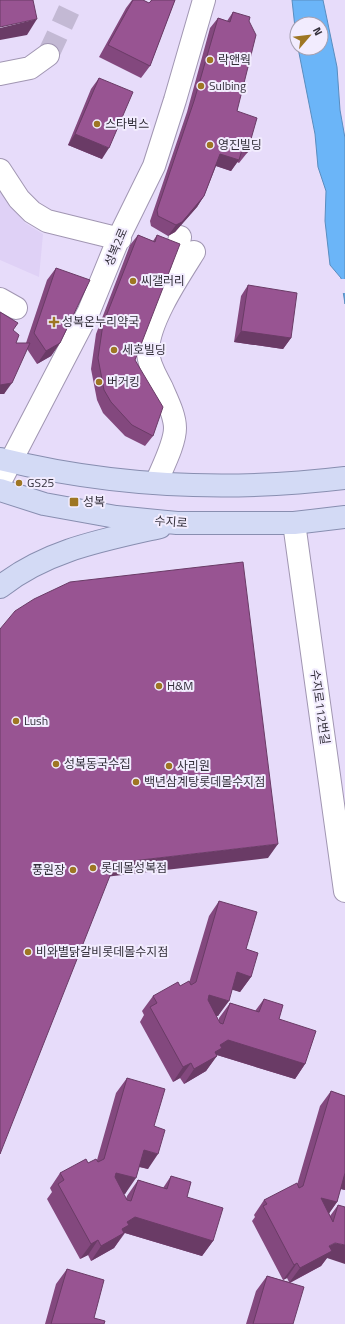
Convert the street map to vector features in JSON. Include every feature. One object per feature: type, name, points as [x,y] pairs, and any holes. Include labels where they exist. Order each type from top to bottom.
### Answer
[{"type":"main road","points":[[6,460],[102,479],[156,483],[248,486],[345,478]]},
{"type":"main road","name":"수지로","points":[[0,490],[51,505],[116,517],[177,523],[294,523],[345,517]]},
{"type":"main road","points":[[0,587],[21,572],[79,546],[177,523]]},
{"type":"street","name":"성복2로","points":[[0,482],[6,460],[89,311],[120,237],[154,166],[176,100],[204,0]]},
{"type":"street","points":[[0,74],[30,68],[48,55]]},
{"type":"street","points":[[0,170],[19,199],[32,212],[47,221],[120,237],[172,246],[169,291],[150,336],[148,352],[152,366],[166,396],[175,429],[156,483]]},
{"type":"street","name":"수지로112번길","points":[[294,523],[345,892]]},
{"type":"shaded area","points":[[0,192],[25,223],[43,234],[39,277],[0,260]]},
{"type":"water","points":[[292,0],[323,0],[326,16],[294,16]]},
{"type":"water","points":[[329,29],[337,67],[340,110],[345,138],[345,304],[341,278],[330,265],[325,221],[326,191],[318,167],[315,134],[300,56],[329,56]]},
{"type":"pier","points":[[339,279],[345,279],[345,293],[341,293]]},
{"type":"building","points":[[0,0],[33,0],[37,19],[0,27]]},
{"type":"building","points":[[133,0],[143,0],[149,3],[152,0],[175,0],[150,66],[108,45]]},
{"type":"building","name":"영진빌딩","points":[[233,12],[250,17],[249,21],[256,35],[237,111],[257,118],[247,153],[242,150],[239,160],[220,154],[204,196],[182,222],[176,225],[158,216],[157,210],[194,101],[218,18],[230,22]]},
{"type":"building","name":"스타벅스","points":[[99,78],[133,92],[109,148],[75,134]]},
{"type":"building","name":"세호빌딩","points":[[138,235],[155,242],[157,235],[180,244],[135,360],[163,407],[153,436],[132,425],[111,402],[104,390],[98,358],[103,324]]},
{"type":"building","points":[[56,268],[90,280],[60,343],[46,351],[34,333]]},
{"type":"building","points":[[248,285],[297,293],[291,338],[241,331]]},
{"type":"building","points":[[0,312],[18,323],[13,330],[19,335],[16,343],[30,343],[12,383],[0,385]]},
{"type":"building","name":"롯데몰성복점","points":[[243,562],[278,844],[115,863],[0,1154],[0,629],[15,611],[34,599],[70,582]]},
{"type":"building","points":[[219,901],[257,912],[246,949],[258,953],[251,977],[237,972],[229,1001],[209,995],[208,1000],[220,1023],[223,1024],[230,1003],[259,1012],[264,999],[283,1005],[279,1019],[316,1031],[305,1064],[228,1040],[220,1045],[222,1048],[215,1052],[217,1056],[194,1069],[191,1063],[183,1067],[150,1007],[157,1003],[153,996],[178,982],[180,986],[189,981],[191,985],[196,982]]},
{"type":"building","points":[[127,1078],[165,1089],[154,1126],[165,1130],[158,1154],[144,1150],[136,1178],[116,1173],[115,1177],[127,1200],[131,1201],[138,1180],[167,1189],[171,1176],[191,1182],[187,1197],[223,1208],[213,1241],[135,1217],[127,1222],[129,1225],[122,1229],[124,1233],[101,1246],[98,1240],[91,1244],[58,1184],[64,1180],[60,1173],[86,1159],[88,1163],[96,1159],[98,1162],[104,1159]]},
{"type":"building","points":[[331,1091],[345,1096],[345,1173],[337,1202],[321,1198],[333,1222],[338,1205],[345,1207],[345,1245],[335,1243],[329,1246],[332,1251],[300,1268],[297,1263],[294,1265],[263,1206],[267,1204],[264,1200],[297,1183],[299,1188],[303,1186]]},
{"type":"building","points":[[67,1269],[104,1280],[94,1318],[105,1321],[104,1324],[51,1324]]},
{"type":"building","points":[[267,1276],[304,1287],[293,1324],[253,1324]]},
{"type":"tunnel","points":[[48,55],[69,10]]},
{"type":"place","name":"락앤웍","points":[[210,60]]},
{"type":"place","name":"Sulbing","points":[[201,86]]},
{"type":"place","name":"스타벅스","points":[[97,124]]},
{"type":"place","name":"영진빌딩","points":[[210,145]]},
{"type":"place","name":"씨갤러리","points":[[133,281]]},
{"type":"place","name":"성복온누리약국","points":[[54,322]]},
{"type":"place","name":"세호빌딩","points":[[114,350]]},
{"type":"place","name":"버거킹","points":[[99,382]]},
{"type":"place","name":"GS25","points":[[19,483]]},
{"type":"place","name":"성복","points":[[74,502]]},
{"type":"place","name":"H&M","points":[[159,686]]},
{"type":"place","name":"Lush","points":[[16,721]]},
{"type":"place","name":"성복동국수집","points":[[56,764]]},
{"type":"place","name":"사리원","points":[[169,766]]},
{"type":"place","name":"백년삼계탕롯데몰수지점","points":[[136,782]]},
{"type":"place","name":"롯데몰성복점","points":[[93,868]]},
{"type":"place","name":"풍원장","points":[[73,870]]},
{"type":"place","name":"비와별닭갈비롯데몰수지점","points":[[28,952]]}]
